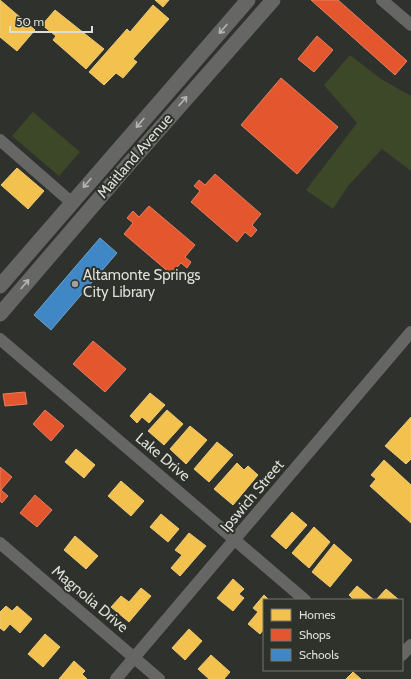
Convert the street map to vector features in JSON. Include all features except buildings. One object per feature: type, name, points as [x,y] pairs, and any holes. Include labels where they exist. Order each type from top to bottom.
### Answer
[{"type":"main road","name":"Maitland Avenue","points":[[0,286],[248,0]]},
{"type":"main road","name":"Maitland Avenue","points":[[0,314],[127,166],[273,0]]},
{"type":"street","points":[[382,0],[411,25]]},
{"type":"street","points":[[0,140],[72,202]]},
{"type":"street","points":[[113,154],[127,166]]},
{"type":"street","name":"Ipswich Street","points":[[116,679],[236,540],[411,332]]},
{"type":"street","name":"Lake Drive","points":[[0,339],[304,599]]},
{"type":"street","name":"Magnolia Drive","points":[[0,543],[159,679]]},
{"type":"street","points":[[403,654],[411,645]]},
{"type":"green space","points":[[350,55],[381,79],[411,96],[411,171],[382,149],[348,186],[333,209],[306,190],[357,123],[324,85]]},
{"type":"green space","points":[[33,112],[80,152],[59,176],[12,136]]},
{"type":"place","name":"Altamonte Springs City Library","points":[[75,284]]}]
